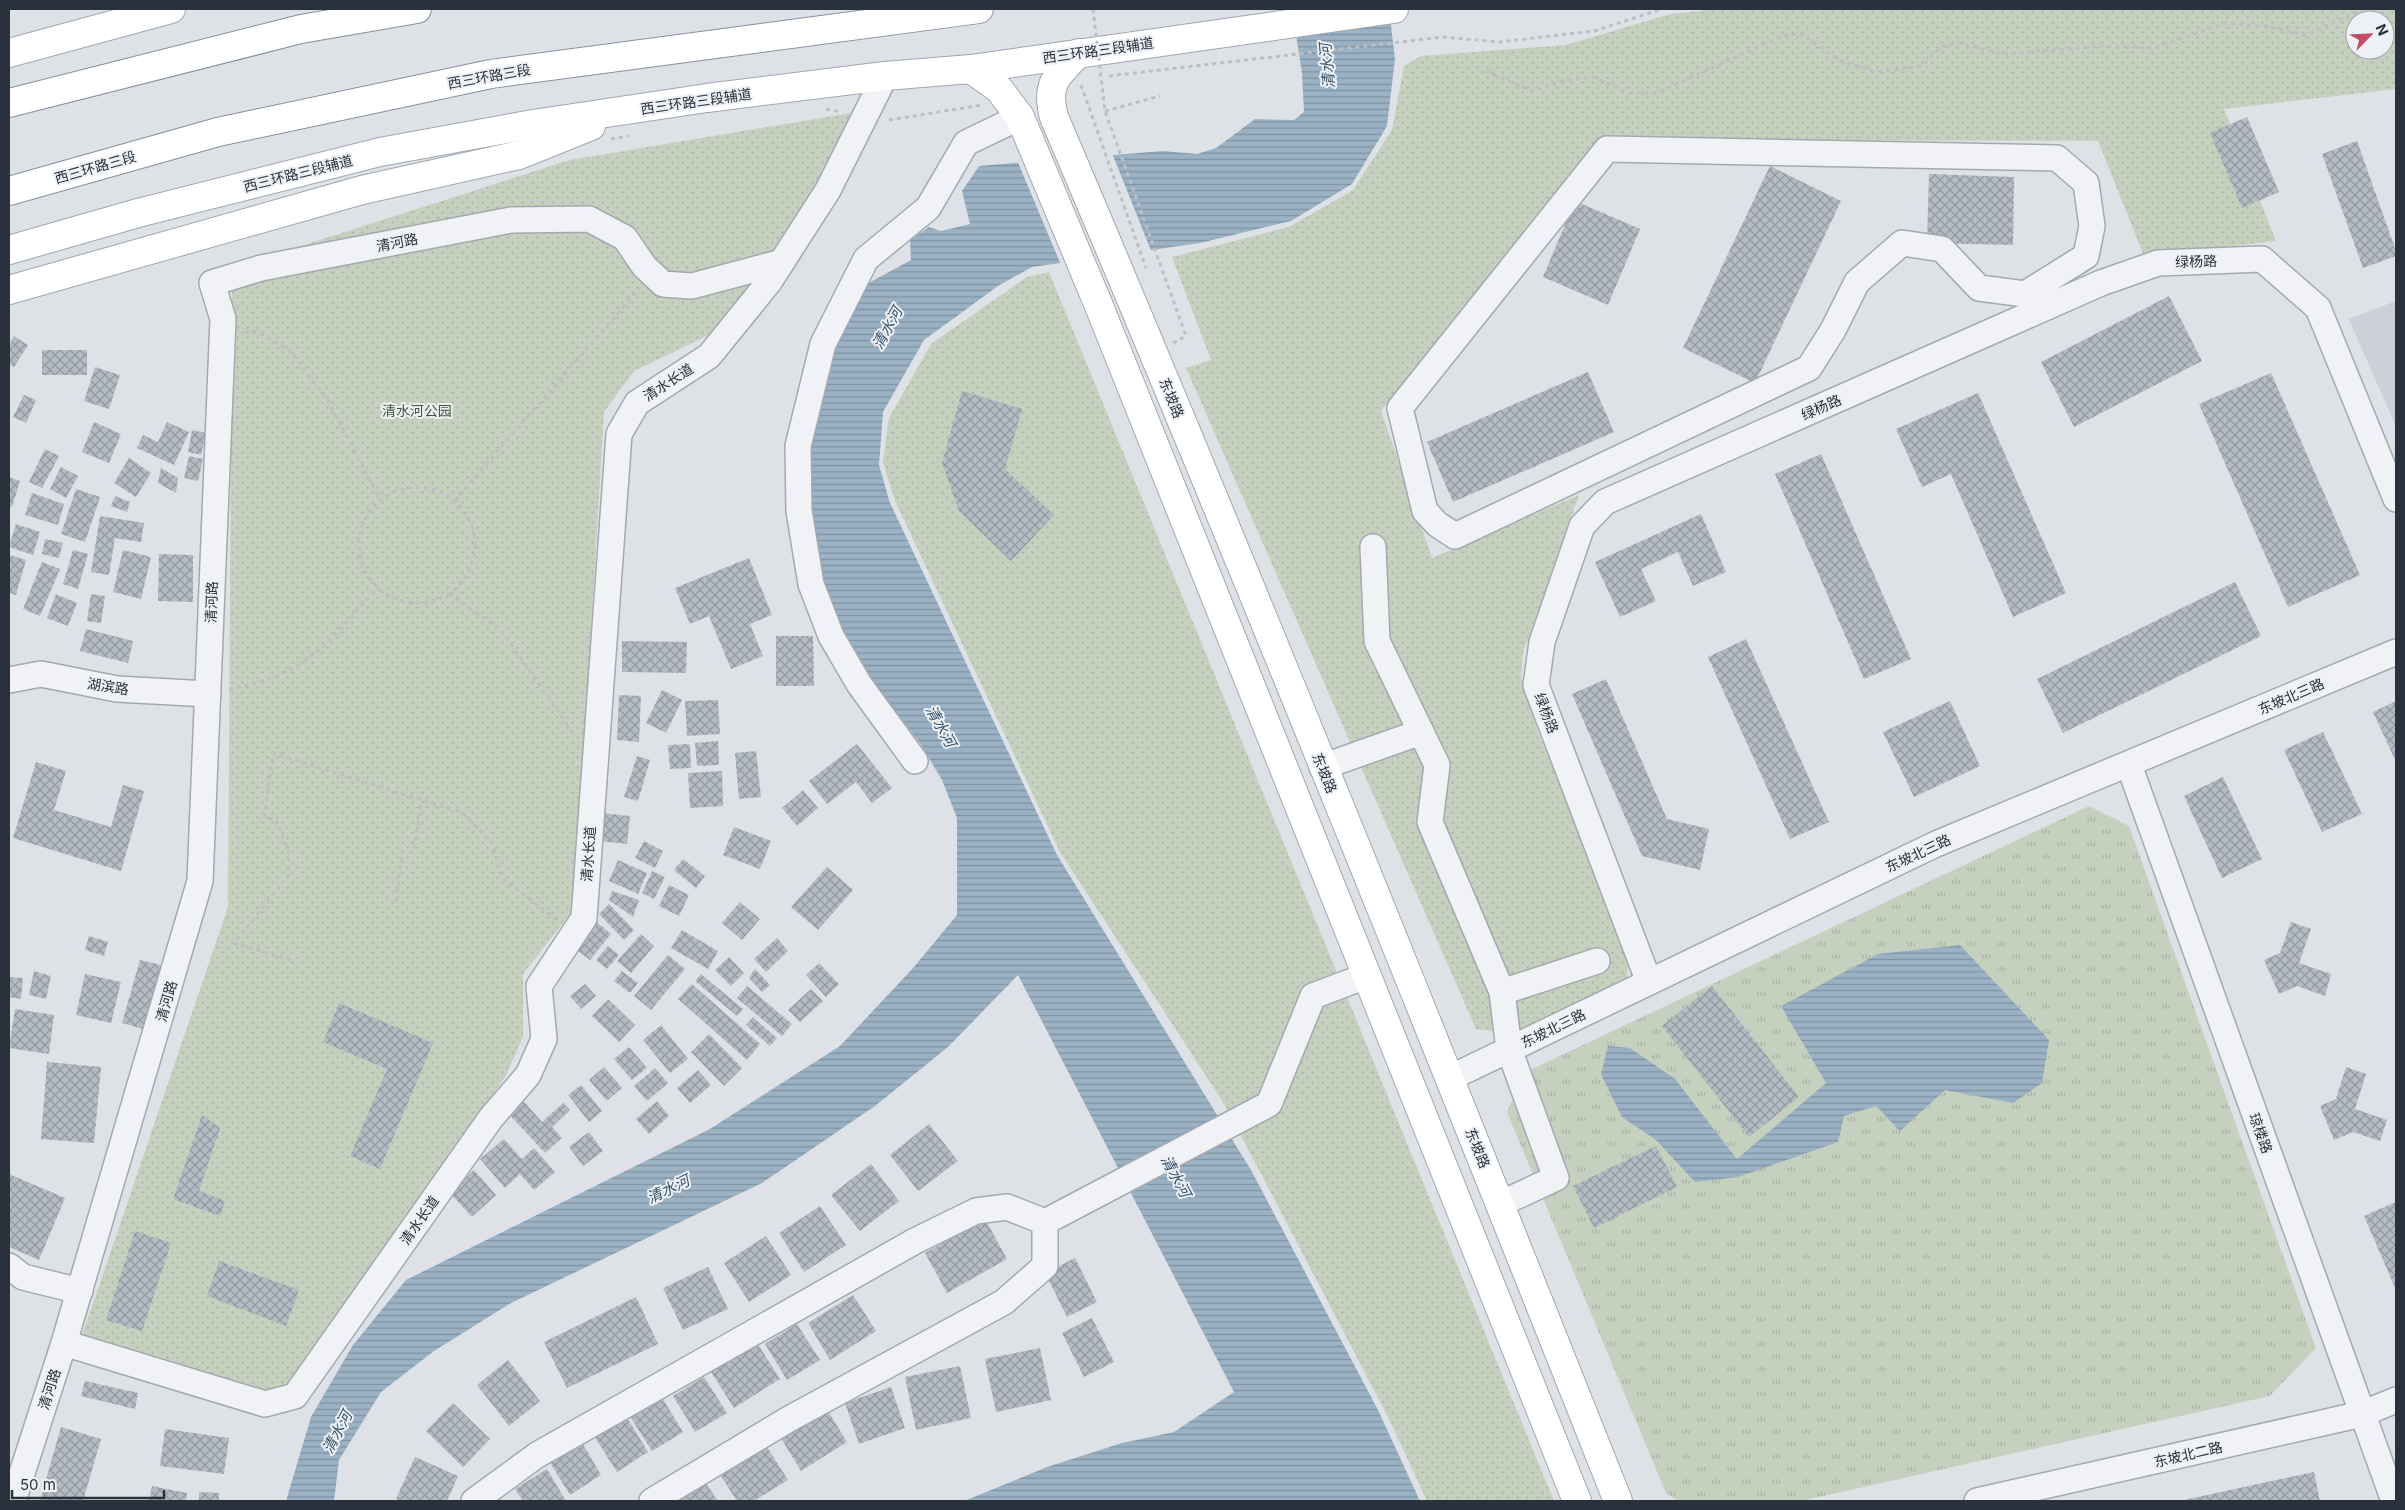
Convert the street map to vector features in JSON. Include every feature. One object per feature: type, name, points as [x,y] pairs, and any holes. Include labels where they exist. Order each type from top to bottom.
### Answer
[{"type":"main road","points":[[9,53],[171,9]]},
{"type":"main road","points":[[9,103],[284,33],[417,9]]},
{"type":"main road","name":"西三环路三段","points":[[9,191],[218,132],[491,74],[979,9]]},
{"type":"main road","name":"西三环路三段辅道","points":[[9,250],[138,213],[380,152],[533,124],[635,122],[885,76],[971,69],[1079,66],[1282,24],[1394,9]]},
{"type":"main road","points":[[1052,86],[1058,73],[1079,66]]},
{"type":"main road","points":[[971,69],[999,89],[1018,118],[1099,306],[1577,1501]]},
{"type":"main road","name":"东坡路","points":[[1052,86],[1050,101],[1054,117],[1130,295],[1450,1078],[1618,1501]]},
{"type":"main road","points":[[1018,118],[1054,117]]},
{"type":"main road","points":[[9,290],[362,190],[519,155],[635,122]]},
{"type":"street","name":"清水长道","points":[[64,1343],[265,1404],[295,1396],[490,1118],[528,1075],[544,1039],[539,986],[584,918],[619,434],[637,403],[709,356],[769,282],[828,190],[885,76]]},
{"type":"street","points":[[915,761],[859,684],[830,636],[811,584],[799,511],[798,446],[823,344],[866,259],[928,208],[966,143],[1018,118]]},
{"type":"street","points":[[2086,256],[2025,294],[1979,288],[1942,249],[1902,243],[1857,282],[1833,330],[1809,368],[1455,536],[1437,524],[1425,511],[1400,408],[1607,149],[2058,158],[2086,183],[2092,226],[2086,256],[2101,283]]},
{"type":"street","name":"清河路","points":[[13,1501],[80,1292],[200,881],[222,333],[222,319],[212,283],[261,268],[511,220],[589,219],[625,238],[644,266],[663,284],[692,286],[782,262]]},
{"type":"street","name":"绿杨路","points":[[1649,982],[1536,685],[1542,642],[1582,526],[1605,502],[2101,283],[2158,263],[2262,259],[2318,308],[2396,499]]},
{"type":"street","points":[[1373,547],[1377,640],[1437,765],[1430,822],[1502,992],[1509,1049],[1556,1178],[1500,1204]]},
{"type":"street","name":"东坡北三路","points":[[1450,1078],[1936,844],[2396,652]]},
{"type":"street","name":"湖滨路","points":[[9,680],[41,674],[117,689],[208,694]]},
{"type":"street","points":[[1322,767],[1421,732]]},
{"type":"street","name":"琼楼路","points":[[2129,765],[2394,1501]]},
{"type":"street","points":[[1502,992],[1597,961]]},
{"type":"street","points":[[474,1501],[537,1455],[915,1241],[976,1211],[1007,1207],[1045,1222],[1269,1104],[1313,996],[1366,976]]},
{"type":"street","points":[[652,1501],[789,1419],[1004,1302],[1045,1266],[1045,1222]]},
{"type":"street","points":[[9,1266],[23,1277],[80,1292]]},
{"type":"street","name":"东坡北二路","points":[[1977,1501],[2362,1414],[2396,1400]]},
{"type":"path","points":[[1093,9],[1105,111],[1186,336]]},
{"type":"path","points":[[1100,76],[1443,37],[1500,42],[1594,31],[1662,9]]},
{"type":"path","points":[[1486,71],[1532,91],[1562,81],[1594,78],[1629,93],[1658,93],[1784,34],[1801,34],[1841,61],[1877,72],[1922,66],[1941,46],[1960,43],[2002,54],[2102,46],[2154,48],[2226,23],[2269,27],[2306,35],[2363,9]]},
{"type":"path","points":[[1052,86],[1079,66],[1096,129],[1148,274]]},
{"type":"path","points":[[1105,111],[1160,96]]},
{"type":"path","points":[[818,107],[880,121],[1018,118]]},
{"type":"path","points":[[608,139],[635,122]]},
{"type":"path","points":[[454,501],[652,274]]},
{"type":"path","points":[[222,333],[256,331],[290,351],[327,400],[380,499]]},
{"type":"path","points":[[415,486],[434,489],[454,501],[464,511],[472,528],[475,546],[472,564],[463,581],[449,594],[432,602],[413,604],[393,599],[377,588],[362,565],[358,552],[359,532],[367,514],[380,499],[397,490],[415,486]]},
{"type":"path","points":[[208,694],[258,683],[292,669],[327,643],[377,588]]},
{"type":"path","points":[[449,594],[501,630],[595,765]]},
{"type":"path","points":[[291,960],[234,943],[288,876],[289,852],[276,820],[264,818],[273,753],[463,813],[493,844],[501,877],[573,933]]},
{"type":"path","points":[[396,901],[402,852],[413,852],[422,800]]},
{"type":"shaded area","points":[[2396,301],[2396,427],[2349,319]]},
{"type":"green space","points":[[1717,9],[2396,9],[2396,89],[2224,109],[2276,241],[2144,256],[2098,141],[1601,140],[1381,411],[1432,558],[1579,495],[1523,653],[1521,677],[1538,732],[1628,952],[1627,979],[1514,1034],[1476,1029],[1186,368],[1211,360],[1172,257],[1289,227],[1353,190],[1392,130],[1404,66],[1421,56],[1566,45],[1670,14]]},
{"type":"green space","name":"清水河公园","points":[[851,113],[794,228],[713,333],[634,371],[604,412],[574,909],[523,974],[523,1037],[505,1077],[292,1381],[264,1393],[80,1342],[228,907],[232,268],[570,160]]},
{"type":"green space","points":[[1049,272],[1554,1501],[1427,1501],[1387,1415],[1225,1105],[1060,852],[895,501],[883,462],[889,418],[931,344],[1027,277]]},
{"type":"green space","points":[[2089,806],[2129,826],[2316,1348],[2270,1396],[1801,1501],[1678,1501],[1666,1493],[1507,1112],[1526,1072]]},
{"type":"water","name":"清水河","points":[[1292,9],[1389,9],[1395,59],[1387,126],[1352,184],[1291,221],[1200,243],[1032,267],[998,286],[924,340],[883,412],[879,465],[890,503],[1057,855],[1251,1170],[1378,1410],[1420,1501],[964,1501],[1047,1467],[1122,1443],[1174,1432],[1234,1392],[1018,975],[948,1047],[875,1106],[762,1183],[511,1303],[434,1351],[381,1392],[339,1460],[334,1501],[286,1501],[311,1417],[353,1345],[406,1280],[710,1129],[840,1046],[914,967],[957,915],[957,818],[942,780],[920,743],[878,689],[853,651],[835,611],[823,577],[815,539],[807,449],[829,364],[865,285],[911,260],[910,240],[929,227],[941,231],[970,224],[962,191],[979,166],[1163,151],[1197,154],[1216,148],[1255,119],[1294,120],[1304,112],[1302,73]]},
{"type":"water","points":[[1960,945],[2049,1040],[2042,1083],[2013,1103],[1945,1090],[1900,1131],[1876,1106],[1844,1116],[1838,1142],[1738,1177],[1695,1182],[1656,1140],[1622,1117],[1601,1074],[1608,1046],[1630,1048],[1675,1079],[1737,1159],[1826,1083],[1781,1006],[1878,954]]},
{"type":"pier","points":[[1112,153],[1152,253],[1061,265],[1017,160]]},
{"type":"building","points":[[2247,117],[2279,192],[2242,208],[2210,133]]},
{"type":"building","points":[[2357,141],[2396,251],[2396,256],[2363,268],[2322,154]]},
{"type":"building","points":[[1770,166],[1841,201],[1755,383],[1683,348]]},
{"type":"building","points":[[1929,174],[2014,177],[2013,245],[1927,243]]},
{"type":"building","points":[[1575,201],[1640,229],[1608,305],[1543,277]]},
{"type":"building","points":[[2169,296],[2202,361],[2074,427],[2041,362]]},
{"type":"building","points":[[14,336],[28,345],[14,367],[9,364],[9,345]]},
{"type":"building","points":[[42,350],[87,350],[87,375],[42,375]]},
{"type":"building","points":[[95,367],[120,375],[109,409],[84,401]]},
{"type":"building","points":[[1588,372],[1614,432],[1453,502],[1427,442]]},
{"type":"building","points":[[2271,373],[2360,575],[2288,607],[2199,404]]},
{"type":"building","points":[[962,391],[1022,409],[1005,469],[1054,515],[1011,561],[959,511],[942,463]]},
{"type":"building","points":[[1978,393],[2066,593],[2013,617],[1951,474],[1922,487],[1896,429]]},
{"type":"building","points":[[24,395],[36,400],[26,423],[13,417]]},
{"type":"building","points":[[94,422],[121,434],[109,463],[82,452]]},
{"type":"building","points":[[167,422],[189,432],[174,465],[137,448],[143,435],[158,442]]},
{"type":"building","points":[[192,430],[206,433],[201,455],[188,452]]},
{"type":"building","points":[[45,449],[59,456],[42,488],[29,482]]},
{"type":"building","points":[[1821,454],[1911,659],[1864,679],[1775,474]]},
{"type":"building","points":[[189,456],[203,459],[198,481],[184,478]]},
{"type":"building","points":[[129,458],[151,473],[136,497],[114,483]]},
{"type":"building","points":[[61,467],[78,476],[66,498],[50,489]]},
{"type":"building","points":[[161,468],[178,478],[176,493],[158,483]]},
{"type":"building","points":[[9,477],[20,481],[12,507],[9,506]]},
{"type":"building","points":[[76,489],[100,497],[85,542],[61,534]]},
{"type":"building","points":[[32,493],[64,504],[58,525],[25,515]]},
{"type":"building","points":[[115,496],[130,502],[127,512],[111,506]]},
{"type":"building","points":[[1701,514],[1726,572],[1693,586],[1678,552],[1641,569],[1656,601],[1620,617],[1595,562]]},
{"type":"building","points":[[100,516],[144,523],[141,542],[115,538],[109,575],[91,572]]},
{"type":"building","points":[[16,524],[40,532],[33,555],[9,547]]},
{"type":"building","points":[[45,539],[63,543],[59,558],[42,554]]},
{"type":"building","points":[[73,550],[88,554],[78,589],[63,584]]},
{"type":"building","points":[[123,550],[151,557],[141,599],[113,592]]},
{"type":"building","points":[[159,554],[193,555],[193,602],[158,601]]},
{"type":"building","points":[[9,555],[26,560],[16,595],[9,593]]},
{"type":"building","points":[[749,558],[772,615],[750,624],[763,656],[731,669],[709,616],[690,624],[675,588]]},
{"type":"building","points":[[42,562],[60,569],[40,616],[23,609]]},
{"type":"building","points":[[2235,582],[2261,636],[2063,733],[2037,679]]},
{"type":"building","points":[[56,594],[77,603],[68,626],[47,618]]},
{"type":"building","points":[[91,594],[105,596],[101,623],[87,621]]},
{"type":"building","points":[[86,629],[133,641],[128,663],[80,651]]},
{"type":"building","points":[[776,636],[813,636],[814,686],[776,686]]},
{"type":"building","points":[[1746,639],[1829,822],[1790,839],[1708,657]]},
{"type":"building","points":[[622,641],[687,642],[686,673],[622,672]]},
{"type":"building","points":[[1606,679],[1667,819],[1709,829],[1700,870],[1642,856],[1572,694]]},
{"type":"building","points":[[662,690],[682,700],[666,733],[646,723]]},
{"type":"building","points":[[619,695],[641,696],[639,742],[617,740]]},
{"type":"building","points":[[718,700],[720,734],[687,736],[685,701]]},
{"type":"building","points":[[1950,701],[1980,766],[1914,797],[1883,732]]},
{"type":"building","points":[[2396,701],[2396,762],[2373,712]]},
{"type":"building","points":[[2323,732],[2362,814],[2322,832],[2284,750]]},
{"type":"building","points":[[718,741],[719,765],[697,766],[695,743]]},
{"type":"building","points":[[690,744],[691,768],[670,769],[668,745]]},
{"type":"building","points":[[857,744],[892,788],[872,803],[856,782],[827,804],[809,781]]},
{"type":"building","points":[[756,751],[761,797],[739,799],[735,753]]},
{"type":"building","points":[[637,756],[650,760],[638,801],[624,797]]},
{"type":"building","points":[[36,762],[66,771],[54,810],[111,827],[123,785],[144,791],[121,871],[13,838]]},
{"type":"building","points":[[722,771],[723,806],[690,808],[688,773]]},
{"type":"building","points":[[2223,777],[2262,859],[2222,878],[2184,796]]},
{"type":"building","points":[[803,790],[818,808],[797,826],[782,808]]},
{"type":"building","points":[[601,813],[630,816],[627,844],[598,841]]},
{"type":"building","points":[[734,827],[771,841],[760,869],[723,855]]},
{"type":"building","points":[[644,841],[663,851],[655,868],[635,858]]},
{"type":"building","points":[[683,859],[705,876],[696,888],[674,870]]},
{"type":"building","points":[[618,860],[647,873],[638,894],[609,881]]},
{"type":"building","points":[[827,867],[853,890],[818,930],[791,907]]},
{"type":"building","points":[[652,871],[665,877],[654,899],[642,893]]},
{"type":"building","points":[[669,885],[689,895],[679,916],[659,906]]},
{"type":"building","points":[[612,891],[639,900],[633,917],[609,900]]},
{"type":"building","points":[[740,902],[760,919],[742,940],[722,923]]},
{"type":"building","points":[[609,904],[634,930],[624,940],[599,914]]},
{"type":"building","points":[[592,918],[611,934],[590,960],[570,945]]},
{"type":"building","points":[[2291,922],[2311,929],[2299,963],[2331,974],[2325,996],[2297,986],[2279,994],[2264,960],[2280,953]]},
{"type":"building","points":[[682,930],[718,951],[708,969],[671,948]]},
{"type":"building","points":[[641,934],[654,946],[631,973],[617,961]]},
{"type":"building","points":[[89,936],[108,942],[104,956],[85,950]]},
{"type":"building","points":[[777,938],[788,951],[766,972],[754,959]]},
{"type":"building","points":[[608,946],[619,955],[607,969],[596,960]]},
{"type":"building","points":[[668,955],[685,969],[651,1010],[634,996]]},
{"type":"building","points":[[729,957],[744,973],[731,986],[715,970]]},
{"type":"building","points":[[140,960],[161,965],[143,1029],[122,1023]]},
{"type":"building","points":[[819,963],[839,984],[826,997],[806,975]]},
{"type":"building","points":[[755,969],[770,985],[762,992],[749,978]]},
{"type":"building","points":[[34,971],[51,976],[46,999],[29,995]]},
{"type":"building","points":[[622,971],[638,983],[630,993],[614,981]]},
{"type":"building","points":[[85,974],[121,982],[111,1023],[76,1015]]},
{"type":"building","points":[[701,974],[743,1009],[737,1016],[695,981]]},
{"type":"building","points":[[9,977],[23,978],[21,999],[9,997]]},
{"type":"building","points":[[585,984],[596,996],[581,1009],[570,996]]},
{"type":"building","points":[[692,984],[760,1044],[747,1060],[678,999]]},
{"type":"building","points":[[747,986],[792,1024],[782,1036],[737,998]]},
{"type":"building","points":[[1712,986],[1799,1097],[1749,1137],[1662,1026]]},
{"type":"building","points":[[811,989],[823,1001],[800,1022],[788,1010]]},
{"type":"building","points":[[608,999],[635,1025],[619,1042],[592,1016]]},
{"type":"building","points":[[339,1003],[433,1043],[380,1169],[350,1156],[387,1069],[323,1042]]},
{"type":"building","points":[[15,1009],[54,1015],[49,1054],[9,1048]]},
{"type":"building","points":[[753,1017],[777,1038],[770,1046],[746,1025]]},
{"type":"building","points":[[661,1025],[688,1059],[670,1073],[643,1040]]},
{"type":"building","points":[[709,1034],[742,1068],[724,1086],[691,1052]]},
{"type":"building","points":[[629,1047],[647,1068],[632,1080],[614,1059]]},
{"type":"building","points":[[47,1062],[101,1067],[94,1143],[41,1139]]},
{"type":"building","points":[[604,1067],[622,1088],[607,1101],[589,1080]]},
{"type":"building","points":[[2346,1067],[2366,1074],[2355,1109],[2387,1120],[2380,1141],[2353,1132],[2334,1140],[2320,1106],[2336,1099]]},
{"type":"building","points":[[655,1068],[668,1083],[647,1101],[634,1086]]},
{"type":"building","points":[[698,1070],[711,1085],[690,1103],[677,1088]]},
{"type":"building","points":[[581,1085],[602,1111],[589,1122],[568,1095]]},
{"type":"building","points":[[520,1097],[542,1122],[563,1103],[570,1110],[552,1127],[562,1138],[545,1153],[505,1110]]},
{"type":"building","points":[[657,1101],[669,1116],[649,1134],[636,1119]]},
{"type":"building","points":[[202,1115],[220,1128],[199,1191],[225,1201],[220,1216],[173,1199]]},
{"type":"building","points":[[929,1124],[958,1161],[918,1191],[890,1155]]},
{"type":"building","points":[[589,1132],[603,1151],[583,1166],[569,1147]]},
{"type":"building","points":[[504,1139],[522,1159],[534,1148],[555,1172],[534,1190],[520,1174],[505,1188],[480,1159]]},
{"type":"building","points":[[1656,1146],[1677,1187],[1594,1228],[1573,1186]]},
{"type":"building","points":[[871,1164],[899,1201],[860,1231],[831,1195]]},
{"type":"building","points":[[474,1170],[496,1195],[472,1217],[449,1192]]},
{"type":"building","points":[[9,1174],[65,1198],[39,1260],[9,1247]]},
{"type":"building","points":[[2396,1202],[2396,1290],[2364,1216]]},
{"type":"building","points":[[820,1206],[846,1245],[804,1272],[779,1233]]},
{"type":"building","points":[[985,1219],[1007,1259],[947,1293],[925,1253]]},
{"type":"building","points":[[135,1231],[171,1243],[142,1331],[106,1320]]},
{"type":"building","points":[[766,1236],[791,1275],[749,1302],[724,1263]]},
{"type":"building","points":[[1075,1258],[1097,1302],[1067,1317],[1045,1273]]},
{"type":"building","points":[[219,1261],[299,1290],[286,1326],[207,1296]]},
{"type":"building","points":[[708,1267],[728,1309],[683,1330],[663,1288]]},
{"type":"building","points":[[853,1295],[876,1331],[830,1360],[808,1323]]},
{"type":"building","points":[[636,1297],[658,1344],[567,1388],[544,1342]]},
{"type":"building","points":[[1092,1318],[1114,1362],[1084,1377],[1062,1333]]},
{"type":"building","points":[[797,1324],[820,1360],[787,1380],[765,1344]]},
{"type":"building","points":[[757,1343],[780,1379],[734,1408],[711,1372]]},
{"type":"building","points":[[1040,1348],[1051,1400],[996,1412],[985,1359]]},
{"type":"building","points":[[508,1360],[540,1401],[509,1426],[477,1385]]},
{"type":"building","points":[[960,1366],[971,1418],[916,1430],[905,1377]]},
{"type":"building","points":[[704,1377],[727,1413],[695,1432],[673,1396]]},
{"type":"building","points":[[85,1381],[138,1393],[135,1409],[81,1396]]},
{"type":"building","points":[[891,1387],[905,1428],[859,1444],[845,1403]]},
{"type":"building","points":[[661,1396],[683,1432],[652,1451],[629,1415]]},
{"type":"building","points":[[453,1403],[490,1439],[463,1467],[426,1431]]},
{"type":"building","points":[[825,1406],[847,1442],[801,1471],[779,1435]]},
{"type":"building","points":[[626,1416],[648,1452],[617,1472],[594,1436]]},
{"type":"building","points":[[61,1427],[101,1439],[83,1501],[40,1501]]},
{"type":"building","points":[[165,1429],[229,1438],[224,1474],[160,1466]]},
{"type":"building","points":[[580,1439],[601,1475],[570,1495],[548,1459]]},
{"type":"building","points":[[765,1444],[788,1480],[754,1501],[737,1501],[719,1473]]},
{"type":"building","points":[[415,1457],[458,1476],[447,1501],[401,1501],[396,1499]]},
{"type":"building","points":[[547,1469],[566,1501],[523,1501],[515,1489]]},
{"type":"building","points":[[2314,1472],[2320,1501],[2184,1501],[2184,1500]]},
{"type":"building","points":[[705,1482],[718,1501],[675,1501]]},
{"type":"building","points":[[152,1486],[187,1493],[186,1501],[149,1501]]},
{"type":"building","points":[[199,1492],[219,1493],[219,1501],[199,1501]]}]
